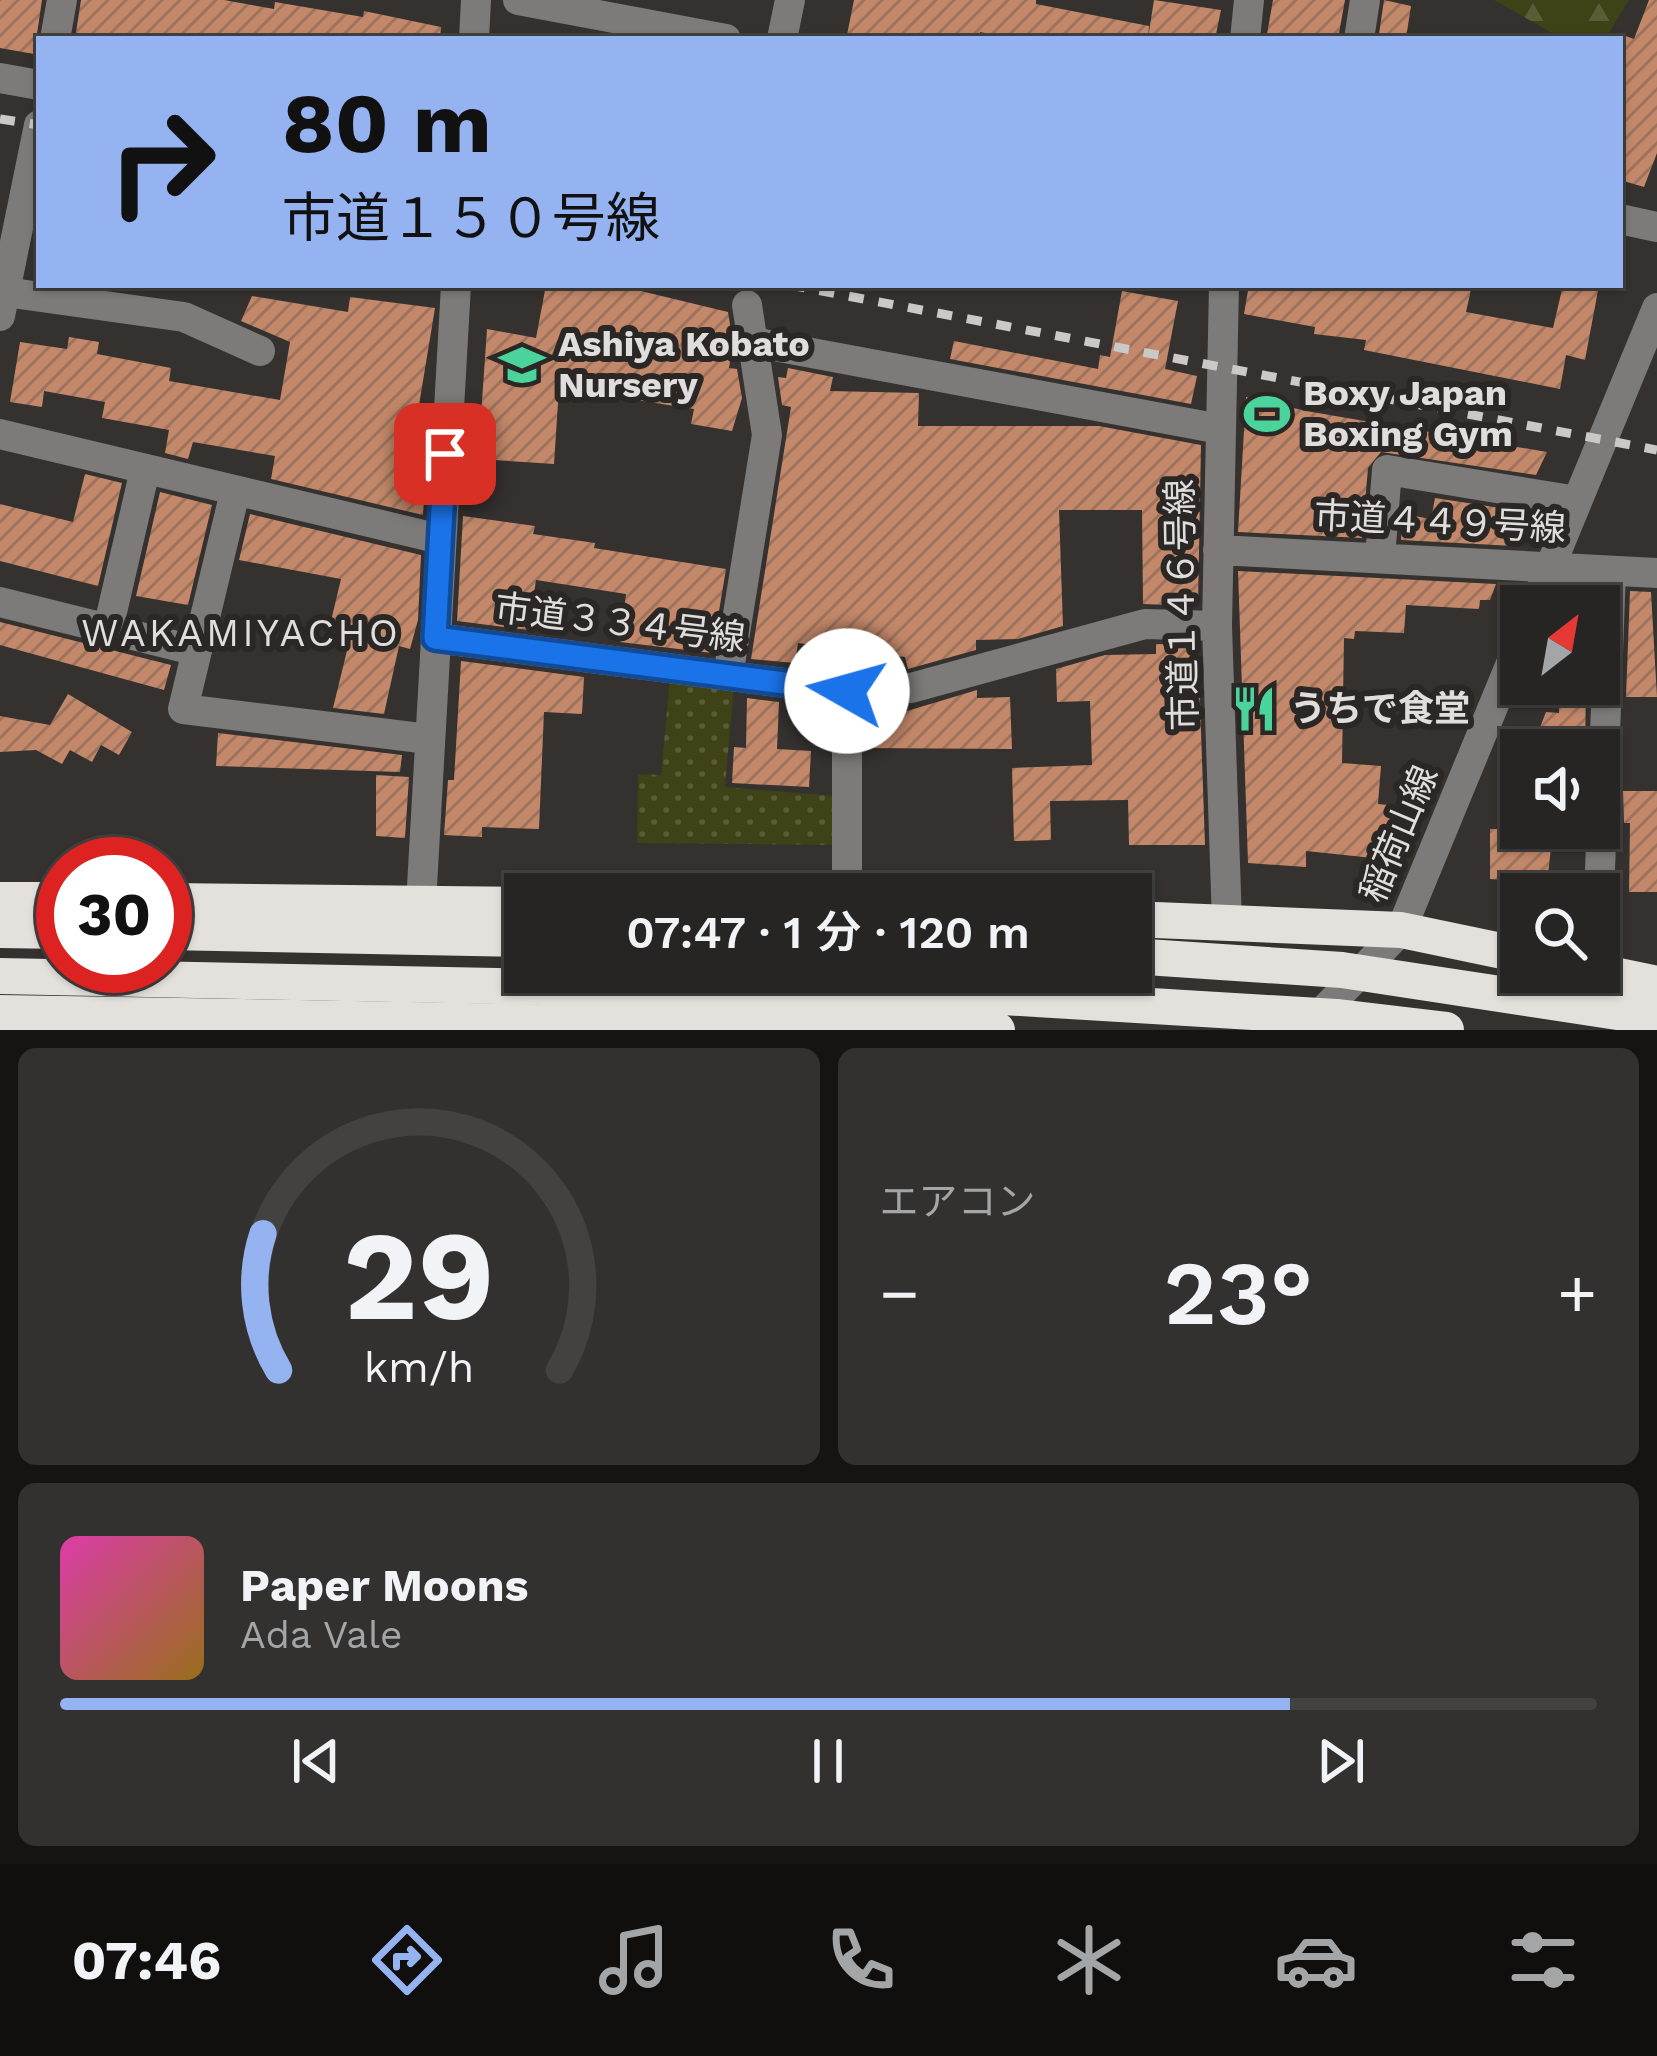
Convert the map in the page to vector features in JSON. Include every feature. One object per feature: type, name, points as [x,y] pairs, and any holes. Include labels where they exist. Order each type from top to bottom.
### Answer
[{"type":"highway","points":[[0,900],[36,900]]},
{"type":"highway","points":[[192,902],[504,905]]},
{"type":"highway","points":[[1152,920],[1401,930],[1500,951]]},
{"type":"highway","points":[[0,930],[36,931]]},
{"type":"highway","points":[[192,933],[504,939]]},
{"type":"highway","points":[[1152,957],[1342,970],[1501,990],[1657,1018]]},
{"type":"highway","points":[[0,976],[986,996],[1336,1017],[1446,1030]]},
{"type":"highway","points":[[1620,976],[1657,984]]},
{"type":"highway","points":[[0,1013],[997,1030]]},
{"type":"street","points":[[56,36],[62,0]]},
{"type":"street","points":[[474,36],[476,0]]},
{"type":"street","points":[[518,0],[710,36]]},
{"type":"street","points":[[783,36],[790,0]]},
{"type":"street","points":[[1245,36],[1249,0]]},
{"type":"street","points":[[1359,36],[1365,0]]},
{"type":"street","points":[[0,78],[36,85]]},
{"type":"street","points":[[36,136],[8,236],[2,304],[184,317],[260,351]]},
{"type":"street","points":[[1623,220],[1657,227]]},
{"type":"street","points":[[422,904],[456,288]]},
{"type":"street","name":"市道１４６号線","points":[[1217,288],[1217,626],[1227,923]]},
{"type":"street","points":[[728,676],[766,436],[747,305]]},
{"type":"street","points":[[1543,585],[1657,308]]},
{"type":"street","points":[[752,342],[1220,429]]},
{"type":"street","points":[[0,434],[440,539]]},
{"type":"street","points":[[109,629],[145,470]]},
{"type":"street","points":[[1380,558],[1388,470],[1577,501]]},
{"type":"street","points":[[235,492],[183,709],[429,739]]},
{"type":"street","name":"市道４４９号線","points":[[1218,550],[1657,573]]},
{"type":"street","points":[[1600,873],[1611,571]]},
{"type":"street","points":[[0,602],[197,652]]},
{"type":"street","name":"市道３３４号線","points":[[435,638],[847,691],[910,688],[1145,624],[1217,626]]},
{"type":"street","name":"稲荷山線","points":[[1305,1030],[1401,930],[1500,690]]},
{"type":"street","points":[[847,691],[847,873]]},
{"type":"green space","points":[[1494,0],[1629,0],[1607,36],[1558,36]]},
{"type":"green space","points":[[670,678],[734,686],[725,787],[836,796],[834,845],[637,843],[638,774],[661,775]]},
{"type":"building","points":[[0,0],[42,0],[34,54],[0,48]]},
{"type":"building","points":[[81,0],[224,0],[274,9],[275,2],[363,17],[364,11],[441,27],[440,36],[75,36]]},
{"type":"building","points":[[854,0],[1036,0],[1036,4],[1149,26],[1148,36],[847,35]]},
{"type":"building","points":[[1154,0],[1221,10],[1216,36],[1148,36]]},
{"type":"building","points":[[1273,0],[1345,0],[1339,36],[1267,34]]},
{"type":"building","points":[[1384,0],[1411,6],[1406,36],[1379,34]]},
{"type":"building","points":[[1649,0],[1657,0],[1657,153],[1644,187],[1623,181],[1620,34],[1634,39]]},
{"type":"building","points":[[545,288],[628,288],[728,312],[733,343],[729,368],[737,369],[742,398],[732,431],[691,424],[694,409],[559,388],[554,464],[478,459],[487,329],[536,338]]},
{"type":"building","points":[[1248,288],[1471,288],[1466,312],[1553,328],[1562,288],[1598,288],[1585,360],[1566,355],[1560,389],[1364,350],[1366,340],[1314,334],[1315,327],[1244,314]]},
{"type":"building","points":[[1122,291],[1178,301],[1165,369],[1197,376],[1191,404],[950,359],[954,341],[1098,369],[1100,355],[1110,357]]},
{"type":"building","points":[[252,296],[348,312],[350,297],[435,308],[419,405],[430,407],[421,464],[426,465],[423,515],[271,479],[275,456],[193,442],[188,459],[165,453],[169,430],[102,418],[105,402],[44,391],[42,407],[10,402],[20,342],[67,349],[69,337],[99,342],[97,354],[171,368],[169,381],[280,400],[290,342],[241,321]]},
{"type":"building","points":[[788,368],[833,377],[830,391],[919,393],[918,426],[1099,426],[1201,445],[1198,606],[1143,604],[1142,510],[1059,510],[1063,626],[1018,639],[976,640],[976,650],[908,669],[905,657],[798,643],[795,663],[751,659],[791,407],[782,405],[778,377],[786,378]]},
{"type":"building","points":[[1246,397],[1547,452],[1536,475],[1381,452],[1368,468],[1362,538],[1238,532]]},
{"type":"building","points":[[85,474],[122,483],[98,586],[0,561],[0,504],[73,522]]},
{"type":"building","points":[[160,492],[212,505],[188,605],[136,596]]},
{"type":"building","points":[[1435,498],[1520,511],[1514,546],[1401,540],[1403,514],[1431,519]]},
{"type":"building","points":[[250,514],[421,555],[418,620],[410,649],[399,646],[384,714],[333,708],[352,630],[330,625],[341,579],[239,560]]},
{"type":"building","points":[[463,516],[535,526],[533,534],[595,543],[594,548],[726,569],[712,653],[620,642],[626,594],[536,580],[529,630],[457,621]]},
{"type":"building","points":[[1238,571],[1496,584],[1490,600],[1480,600],[1479,609],[1406,605],[1404,633],[1355,631],[1354,639],[1344,638],[1342,763],[1381,766],[1378,804],[1399,806],[1373,858],[1306,851],[1306,867],[1248,863]]},
{"type":"building","points":[[1630,591],[1651,592],[1657,697],[1626,697]]},
{"type":"building","points":[[0,622],[171,665],[164,690],[0,645]]},
{"type":"building","points":[[1156,644],[1198,645],[1205,845],[1129,845],[1128,800],[1050,801],[1051,840],[1014,841],[1012,768],[1092,765],[1090,701],[1057,702],[1056,669],[1105,655],[1156,654]]},
{"type":"building","points":[[461,661],[584,677],[582,714],[544,712],[539,829],[482,827],[482,837],[444,835],[448,780],[454,780]]},
{"type":"building","points":[[977,690],[977,698],[1010,697],[1012,749],[866,748],[866,712],[907,711]]},
{"type":"building","points":[[68,694],[132,732],[119,755],[101,745],[92,762],[70,750],[62,764],[36,750],[0,752],[0,716],[50,725]]},
{"type":"building","points":[[747,698],[779,702],[777,749],[811,751],[809,787],[732,783],[734,747],[746,748]]},
{"type":"building","points":[[1559,705],[1586,705],[1585,729],[1539,729],[1546,712],[1559,713]]},
{"type":"building","points":[[218,733],[402,755],[400,772],[216,766]]},
{"type":"building","points":[[376,775],[409,777],[405,838],[376,836]]},
{"type":"building","points":[[1623,791],[1657,791],[1657,892],[1629,892],[1630,823],[1624,823]]},
{"type":"building","points":[[1500,825],[1500,849],[1551,849],[1548,873],[1500,873],[1500,880],[1490,879],[1490,829]]},
{"type":"railway","points":[[0,119],[36,125]]},
{"type":"railway","points":[[806,288],[1657,450]]},
{"type":"place","name":"Ashiya Kobato Nursery","points":[[522,365]]},
{"type":"place","name":"Boxy Japan Boxing Gym","points":[[1267,414]]},
{"type":"place","name":"うちで食堂","points":[[1254,709]]},
{"type":"district","name":"WAKAMIYACHO","points":[[241,632]]},
{"type":"route","points":[[445,454],[435,638],[847,691]]}]
